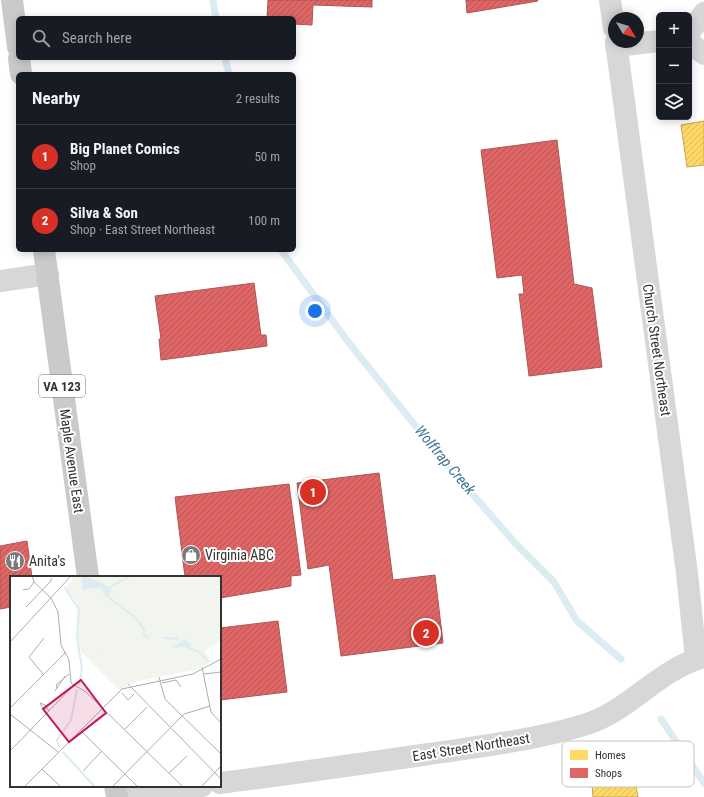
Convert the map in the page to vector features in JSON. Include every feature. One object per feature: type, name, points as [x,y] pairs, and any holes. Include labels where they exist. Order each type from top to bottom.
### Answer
[{"type":"main road","points":[[12,0],[16,31]]},
{"type":"main road","points":[[19,60],[22,72]]},
{"type":"main road","name":"Maple Avenue East","points":[[44,252],[88,576]]},
{"type":"main road","points":[[115,787],[117,797]]},
{"type":"street","name":"Church Street Northeast","points":[[610,0],[612,12]]},
{"type":"street","points":[[692,28],[704,12]]},
{"type":"street","points":[[644,40],[656,41]]},
{"type":"street","points":[[692,44],[704,54]]},
{"type":"street","name":"Church Street Northeast","points":[[616,48],[687,573],[700,658]]},
{"type":"street","points":[[0,281],[48,274]]},
{"type":"street","name":"East Street Northeast","points":[[221,783],[497,744],[556,734],[589,723],[618,708],[667,673],[700,658]]},
{"type":"street","points":[[128,797],[195,787]]},
{"type":"building: Homes","points":[[704,121],[704,165],[687,167],[681,125]]},
{"type":"building: Homes","points":[[592,787],[636,787],[638,797],[593,797]]},
{"type":"building: Shops","points":[[268,0],[372,0],[372,7],[313,5],[312,25],[296,24],[296,16],[267,16]]},
{"type":"building: Shops","points":[[466,0],[537,0],[538,1],[467,13]]},
{"type":"building: Shops","points":[[557,140],[574,284],[592,288],[602,367],[529,376],[519,294],[524,294],[522,275],[497,278],[481,150]]},
{"type":"building: Shops","points":[[254,283],[261,335],[266,335],[267,346],[161,360],[159,339],[161,339],[155,296]]},
{"type":"building: Shops","points":[[379,473],[393,580],[435,575],[443,643],[341,656],[329,565],[308,569],[297,483]]},
{"type":"building: Shops","points":[[289,484],[301,575],[291,576],[291,586],[221,598],[221,576],[185,576],[175,497]]},
{"type":"building: Shops","name":"Anita's","points":[[27,541],[32,576],[10,576],[10,607],[0,609],[0,546]]},
{"type":"building: Shops","points":[[278,621],[287,692],[221,700],[221,628]]},
{"type":"waterway","name":"Wolftrap Creek","points":[[213,0],[216,16]]},
{"type":"waterway","name":"Wolftrap Creek","points":[[226,60],[228,72]]},
{"type":"waterway","name":"Wolftrap Creek","points":[[282,252],[346,339],[442,459],[515,543],[554,582],[577,621],[621,659]]},
{"type":"waterway","name":"Wolftrap Creek","points":[[661,719],[676,741]]},
{"type":"waterway","name":"Wolftrap Creek","points":[[694,768],[704,783]]},
{"type":"place","name":"Big Planet Comics","points":[[313,492]]},
{"type":"place","name":"Virginia ABC","points":[[191,555]]},
{"type":"place","name":"Anita's","points":[[15,561]]},
{"type":"place","name":"Silva & Son","points":[[426,633]]}]
